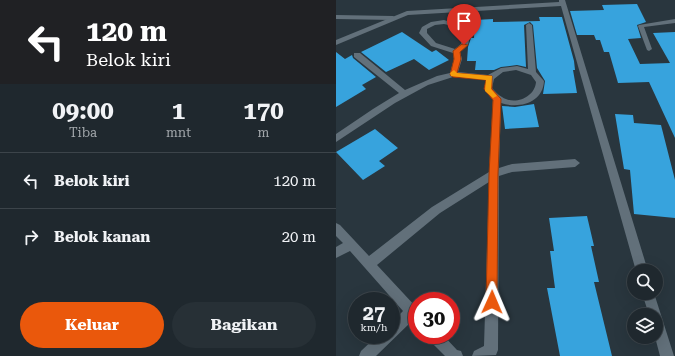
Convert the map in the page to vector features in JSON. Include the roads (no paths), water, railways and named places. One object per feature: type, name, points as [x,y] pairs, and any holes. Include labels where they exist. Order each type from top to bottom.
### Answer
[{"type":"street","points":[[336,43],[407,13],[562,2],[640,264]]},
{"type":"street","points":[[444,22],[455,25],[466,36],[464,45],[456,51],[438,48],[430,43],[423,33],[424,28],[433,23],[444,22]]},
{"type":"street","points":[[529,25],[532,73]]},
{"type":"street","points":[[453,75],[458,59],[456,51]]},
{"type":"street","points":[[357,55],[405,94]]},
{"type":"street","points":[[336,139],[405,94],[429,82],[453,75],[490,78],[501,70],[509,68],[525,70],[532,73],[541,82],[541,88],[538,94],[532,98],[515,103],[497,99],[488,89],[490,78]]},
{"type":"street","points":[[479,356],[491,350],[494,174],[497,99]]},
{"type":"street","points":[[370,263],[436,210],[494,174],[512,168],[575,163]]},
{"type":"street","points":[[336,228],[370,263],[408,306]]},
{"type":"street","points":[[336,253],[352,244]]},
{"type":"street","points":[[663,343],[667,356]]},
{"type":"street","points":[[366,356],[379,344]]},
{"type":"street","points":[[443,344],[453,355],[456,356]]},
{"type":"lane","points":[[336,16],[393,18]]},
{"type":"lane","points":[[649,50],[641,26],[675,21]]}]
